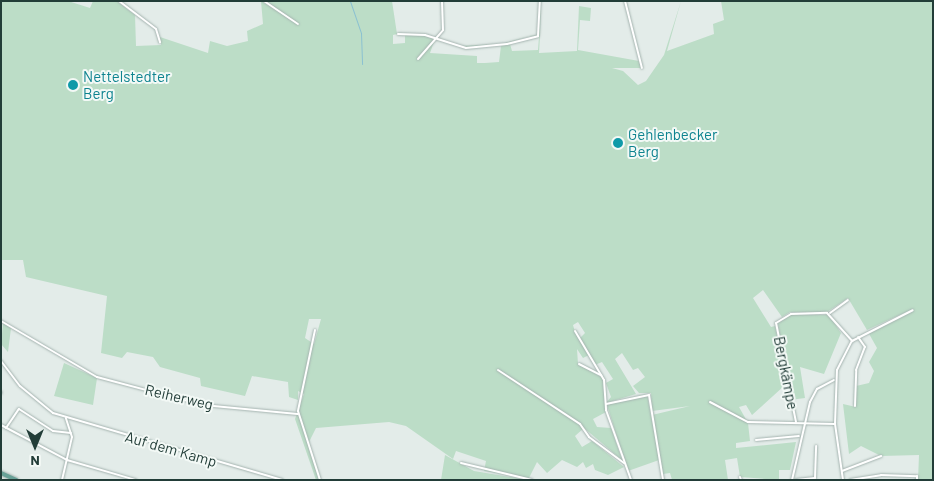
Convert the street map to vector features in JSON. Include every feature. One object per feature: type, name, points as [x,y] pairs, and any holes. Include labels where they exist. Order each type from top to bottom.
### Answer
[{"type":"main road","points":[[1,473],[16,480]]},
{"type":"street","points":[[119,1],[156,29],[160,42]]},
{"type":"street","points":[[264,1],[298,24]]},
{"type":"street","points":[[418,59],[437,39],[444,27],[442,1]]},
{"type":"street","points":[[398,34],[437,39],[466,48],[538,36],[540,1]]},
{"type":"street","points":[[625,1],[642,68]]},
{"type":"street","points":[[848,300],[830,314],[852,341]]},
{"type":"street","points":[[842,480],[835,424],[834,380],[852,341],[913,310]]},
{"type":"street","name":"Bergkämpe","points":[[796,422],[776,323],[791,314],[830,314]]},
{"type":"street","name":"Reiherweg","points":[[1,321],[65,363],[97,377],[203,405],[298,414]]},
{"type":"street","points":[[314,330],[298,414],[320,480]]},
{"type":"street","points":[[575,331],[601,375],[606,404],[624,464],[631,480]]},
{"type":"street","points":[[855,406],[856,370],[865,346],[858,337]]},
{"type":"street","name":"Auf dem Kamp","points":[[1,361],[20,386],[49,411],[66,418],[282,480]]},
{"type":"street","points":[[579,364],[601,375]]},
{"type":"street","points":[[498,370],[580,424],[589,437],[624,464]]},
{"type":"street","points":[[792,480],[799,436],[817,389],[834,380]]},
{"type":"street","points":[[606,404],[637,394],[650,396],[663,480]]},
{"type":"street","points":[[710,402],[743,421],[835,424]]},
{"type":"street","points":[[6,428],[19,409],[54,431],[71,433]]},
{"type":"street","points":[[62,480],[71,433],[66,418]]},
{"type":"street","points":[[1,425],[67,460],[136,480]]},
{"type":"street","points":[[756,440],[799,436]]},
{"type":"street","points":[[796,480],[815,478],[816,446]]},
{"type":"street","points":[[841,472],[881,456]]},
{"type":"street","points":[[461,463],[530,479]]},
{"type":"street","points":[[850,480],[916,476],[917,480]]},
{"type":"green space","points":[[1,1],[68,1],[90,8],[93,1],[118,2],[135,15],[136,46],[161,45],[160,37],[208,53],[210,41],[227,46],[248,41],[247,31],[263,24],[261,1],[298,24],[265,1],[392,1],[397,34],[393,35],[393,44],[405,43],[405,34],[422,35],[435,39],[430,53],[477,56],[477,63],[499,62],[501,46],[510,44],[512,51],[538,50],[539,37],[529,36],[538,35],[539,1],[541,1],[539,53],[577,51],[579,6],[591,8],[590,21],[580,20],[578,50],[639,61],[641,68],[612,68],[623,71],[638,85],[646,81],[664,55],[681,1],[667,51],[714,34],[713,24],[724,20],[721,1],[933,1],[933,480],[918,480],[919,455],[881,456],[861,446],[849,454],[843,404],[856,407],[856,386],[869,383],[874,371],[869,362],[877,348],[868,332],[910,310],[867,330],[848,298],[827,312],[790,312],[782,317],[763,290],[753,298],[771,327],[775,326],[782,359],[778,323],[791,315],[829,315],[841,333],[824,374],[800,367],[805,398],[790,400],[784,386],[752,415],[746,405],[739,407],[748,423],[750,441],[736,443],[736,448],[796,442],[790,470],[779,470],[779,480],[740,477],[737,458],[725,460],[728,480],[672,480],[670,473],[663,474],[652,415],[690,406],[652,411],[651,393],[639,393],[633,386],[645,377],[638,368],[633,370],[622,353],[615,359],[636,394],[606,403],[611,397],[606,383],[613,379],[602,362],[595,365],[580,338],[585,333],[578,322],[573,325],[575,332],[589,355],[583,358],[577,349],[578,364],[603,378],[606,412],[593,419],[597,427],[611,428],[622,460],[584,428],[575,436],[582,447],[592,441],[624,467],[608,475],[595,470],[593,464],[586,468],[583,462],[577,467],[562,460],[547,473],[537,462],[529,478],[484,471],[486,461],[456,451],[453,459],[406,426],[389,422],[316,428],[308,444],[320,480],[316,480],[295,419],[304,394],[298,391],[298,400],[289,397],[288,382],[252,376],[245,396],[201,386],[200,378],[160,367],[153,357],[127,352],[122,358],[101,353],[107,296],[26,277],[23,260],[1,260]],"holes":[[[309,319],[321,319],[314,344],[305,338]]]},
{"type":"green space","points":[[500,44],[472,48],[457,46]]},
{"type":"green space","points":[[3,323],[11,328],[8,352],[1,344]]},
{"type":"green space","points":[[64,363],[97,378],[93,405],[54,396]]},
{"type":"green space","points":[[647,394],[659,460],[628,471],[607,405]]},
{"type":"green space","points":[[445,455],[474,471],[529,480],[441,480]]},
{"type":"waterway","points":[[350,1],[361,33],[362,64]]},
{"type":"place","name":"Nettelstedter Berg","points":[[73,85]]},
{"type":"place","name":"Gehlenbecker Berg","points":[[618,143]]}]
